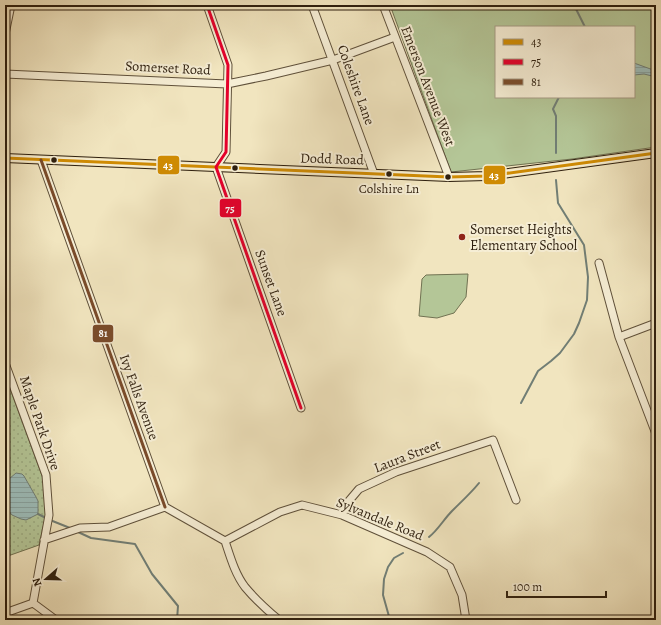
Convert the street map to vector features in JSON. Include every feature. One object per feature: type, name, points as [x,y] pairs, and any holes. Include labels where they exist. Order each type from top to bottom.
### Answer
[{"type":"main road","name":"Dodd Road","points":[[5,158],[449,177],[507,174],[656,153]]},
{"type":"street","points":[[5,34],[11,5]]},
{"type":"street","points":[[206,5],[228,65],[226,152],[216,167]]},
{"type":"street","name":"Coleshire Lane","points":[[312,5],[374,174]]},
{"type":"street","name":"Emerson Avenue West","points":[[383,5],[449,177]]},
{"type":"street","name":"Somerset Road","points":[[5,74],[228,84],[333,60],[395,37]]},
{"type":"street","name":"Ivy Falls Avenue","points":[[41,160],[165,507]]},
{"type":"street","name":"Sunset Lane","points":[[216,167],[302,408]]},
{"type":"street","points":[[599,263],[619,337],[656,434]]},
{"type":"street","points":[[619,337],[656,323]]},
{"type":"street","name":"Maple Park Drive","points":[[5,364],[46,475],[49,515],[44,540]]},
{"type":"street","name":"Laura Street","points":[[342,515],[348,502],[359,489],[396,472],[494,440],[516,500]]},
{"type":"street","name":"Sylvandale Road","points":[[225,541],[280,512],[302,505],[342,515],[428,552],[450,567],[462,595],[466,620]]},
{"type":"street","points":[[33,603],[44,540],[80,528],[110,527],[165,507],[225,541],[231,559],[244,586],[279,620]]},
{"type":"street","points":[[5,613],[33,603]]},
{"type":"street","points":[[33,603],[56,620]]},
{"type":"green space","points":[[390,5],[656,5],[656,147],[572,159],[451,172]]},
{"type":"green space","points":[[468,274],[466,297],[454,313],[437,318],[419,316],[422,279],[426,275]]},
{"type":"green space","points":[[5,375],[45,484],[47,510],[39,545],[5,557]]},
{"type":"water","points":[[635,63],[656,71],[656,77],[644,74],[635,75]]},
{"type":"water","points":[[16,473],[24,476],[38,501],[38,514],[26,520],[12,515],[8,510],[9,479]]},
{"type":"waterway","points":[[574,5],[584,26]]},
{"type":"waterway","points":[[556,153],[556,116],[553,109],[558,98]]},
{"type":"waterway","points":[[521,403],[538,371],[560,353],[574,334],[587,300],[588,277],[584,245],[558,203],[556,180]]},
{"type":"waterway","points":[[429,537],[479,483]]},
{"type":"waterway","points":[[38,514],[46,518]]},
{"type":"waterway","points":[[50,520],[70,528]]},
{"type":"waterway","points":[[78,532],[91,538],[135,544],[152,574],[178,606],[177,620]]},
{"type":"waterway","points":[[390,620],[383,595],[384,579],[388,567],[394,558],[403,553]]},
{"type":"transit line","name":"75","points":[[207,5],[228,65],[226,152],[216,167],[301,408]]},
{"type":"transit line","name":"43","points":[[5,158],[449,177],[487,176],[656,153]]},
{"type":"transit line","name":"81","points":[[41,160],[165,507]]},
{"type":"place","name":"Colshire Ln","points":[[389,174]]},
{"type":"place","name":"Somerset Heights Elementary School","points":[[462,237]]}]
